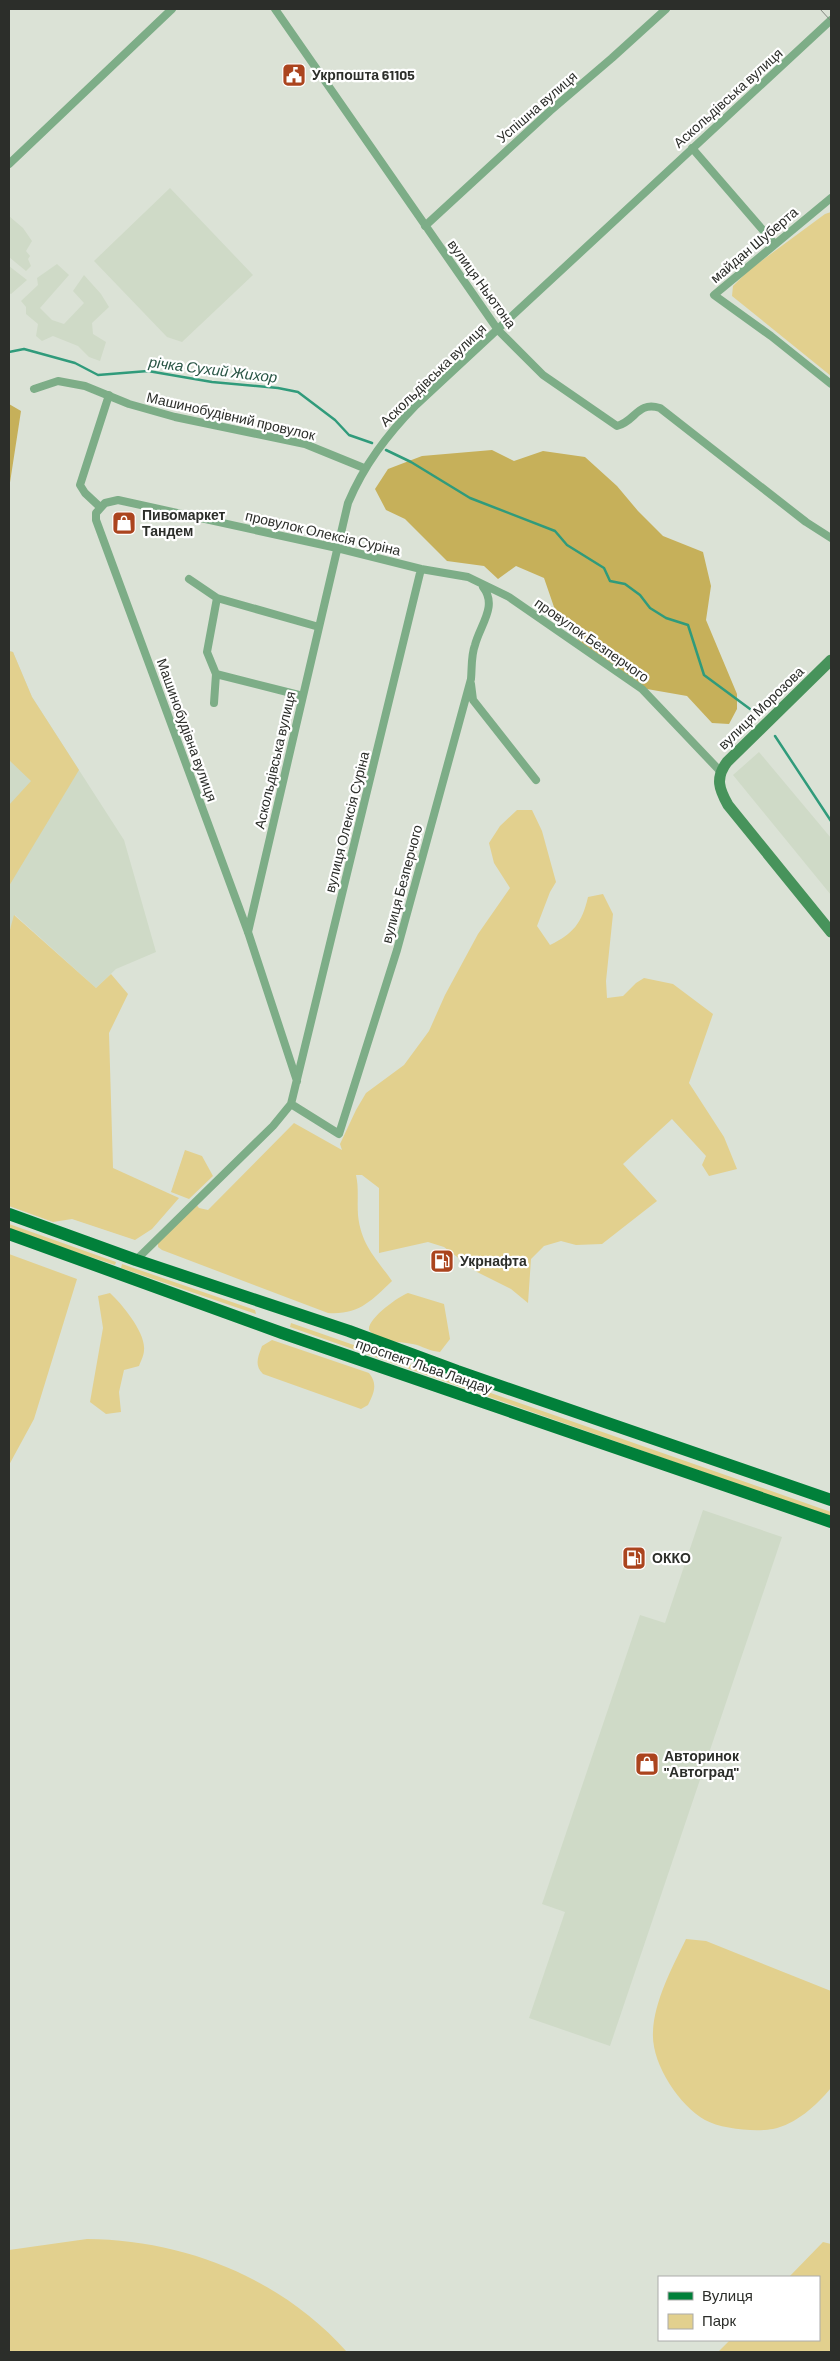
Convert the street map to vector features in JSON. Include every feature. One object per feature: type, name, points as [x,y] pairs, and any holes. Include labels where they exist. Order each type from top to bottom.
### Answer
[{"type":"main road","name":"вулиця Морозова","points":[[719,776],[831,660]]},
{"type":"main road","points":[[719,776],[721,793],[728,805],[831,932]]},
{"type":"main road","name":"проспект Льва Ландау","points":[[9,1214],[136,1260],[289,1311],[831,1500]]},
{"type":"main road","name":"проспект Льва Ландау","points":[[9,1234],[282,1332],[831,1522]]},
{"type":"main road","points":[[282,1332],[289,1311]]},
{"type":"street","points":[[9,164],[172,9]]},
{"type":"street","name":"вулиця Ньютона","points":[[274,9],[498,330],[543,376],[617,426],[623,424],[644,407],[651,405],[660,408],[806,522],[831,538]]},
{"type":"street","name":"Успішна вулиця","points":[[425,226],[550,111],[666,9]]},
{"type":"street","name":"Аскольдівська вулиця","points":[[248,932],[348,503],[364,468],[390,432],[416,405],[831,20]]},
{"type":"street","points":[[692,148],[774,244]]},
{"type":"street","name":"майдан Шуберта","points":[[831,198],[714,295],[772,336],[831,384]]},
{"type":"street","name":"Машинобудівний провулок","points":[[34,389],[58,381],[85,386],[129,404],[175,417],[306,444],[364,468]]},
{"type":"street","points":[[100,507],[85,493],[80,485],[109,395]]},
{"type":"street","name":"провулок Олексія Суріна","points":[[100,507],[112,500],[118,500],[337,548],[421,569],[468,577],[482,585]]},
{"type":"street","name":"Машинобудівна вулиця","points":[[100,507],[96,513],[96,520],[248,932],[297,1081]]},
{"type":"street","name":"вулиця Олексія Суріна","points":[[291,1104],[421,569]]},
{"type":"street","points":[[188,580],[217,598],[319,626]]},
{"type":"street","name":"вулиця Безперчого","points":[[291,1104],[339,1134],[397,950],[471,679],[474,646],[489,610],[488,593],[482,585]]},
{"type":"street","name":"провулок Безперчого","points":[[482,585],[509,597],[642,689],[719,776]]},
{"type":"street","points":[[214,703],[216,674],[207,652],[217,598]]},
{"type":"street","points":[[216,674],[303,696]]},
{"type":"street","points":[[471,679],[473,700],[536,780]]},
{"type":"street","points":[[136,1260],[276,1124],[291,1104]]},
{"type":"shaded area","points":[[170,188],[253,275],[182,342],[167,337],[94,261]]},
{"type":"shaded area","points":[[9,216],[23,228],[32,241],[26,251],[30,256],[28,259],[31,266],[26,271],[9,257]]},
{"type":"shaded area","points":[[57,264],[69,275],[40,308],[52,320],[64,324],[84,303],[73,291],[84,275],[101,294],[109,307],[92,323],[93,334],[106,342],[100,361],[89,357],[78,346],[53,336],[42,341],[36,336],[38,324],[26,314],[26,307],[21,301],[38,285],[37,278]]},
{"type":"shaded area","points":[[9,266],[27,280],[11,294],[9,293]]},
{"type":"shaded area","points":[[9,404],[21,411],[9,489]]},
{"type":"shaded area","points":[[492,450],[514,461],[543,451],[585,457],[617,486],[663,536],[703,552],[711,586],[706,620],[737,694],[737,709],[729,724],[712,723],[687,696],[647,689],[579,641],[554,607],[544,578],[516,566],[498,579],[484,566],[447,561],[405,519],[386,510],[375,489],[388,469],[422,456]]},
{"type":"shaded area","points":[[9,651],[13,652],[32,697],[124,840],[156,952],[116,969],[96,988],[15,915],[9,933]]},
{"type":"shaded area","points":[[759,752],[831,838],[831,895],[733,775]]},
{"type":"shaded area","name":"Авторинок \"Автоград\"","points":[[703,1510],[782,1537],[610,2046],[529,2018],[565,1912],[542,1904],[640,1615],[665,1623]]},
{"type":"green space","points":[[831,212],[831,376],[732,296],[733,286],[749,270],[825,214]]},
{"type":"green space","points":[[9,651],[13,652],[32,697],[79,770],[9,886],[9,805],[31,781],[9,760]]},
{"type":"green space","points":[[517,810],[532,810],[542,831],[556,882],[550,892],[537,926],[550,945],[565,937],[575,927],[583,914],[588,897],[603,894],[613,914],[606,981],[607,998],[623,996],[644,978],[673,984],[713,1014],[689,1083],[724,1137],[737,1169],[709,1176],[702,1165],[706,1156],[672,1119],[623,1164],[657,1201],[602,1244],[576,1245],[561,1241],[544,1246],[531,1259],[528,1303],[511,1289],[477,1272],[444,1247],[428,1242],[379,1253],[379,1188],[362,1175],[356,1175],[358,1215],[362,1235],[370,1251],[392,1281],[364,1305],[348,1312],[328,1313],[158,1247],[158,1239],[195,1203],[199,1208],[208,1210],[294,1123],[342,1150],[340,1144],[366,1093],[404,1065],[429,1031],[445,995],[478,934],[510,888],[494,863],[489,843],[500,826]]},
{"type":"green space","points":[[14,915],[96,988],[111,974],[128,994],[109,1033],[113,1168],[179,1198],[152,1229],[135,1240],[72,1219],[53,1222],[9,1206],[9,933]]},
{"type":"green space","points":[[185,1150],[202,1156],[213,1176],[189,1199],[171,1192]]},
{"type":"green space","points":[[9,1224],[116,1262],[115,1265],[9,1230]]},
{"type":"green space","points":[[9,1254],[77,1279],[34,1419],[9,1465]]},
{"type":"green space","points":[[122,1264],[255,1310],[256,1314],[121,1268]]},
{"type":"green space","points":[[110,1293],[127,1311],[137,1327],[144,1343],[144,1350],[139,1366],[124,1370],[119,1392],[121,1412],[106,1414],[90,1402],[103,1328],[98,1296]]},
{"type":"green space","points":[[408,1293],[444,1304],[450,1339],[440,1352],[417,1345],[385,1339],[373,1334],[369,1330],[370,1325],[378,1314],[391,1303]]},
{"type":"green space","points":[[291,1323],[831,1512],[831,1517],[290,1327]]},
{"type":"green space","points":[[272,1340],[369,1373],[372,1377],[374,1389],[368,1405],[361,1409],[263,1374],[258,1367],[258,1357],[262,1346]]},
{"type":"green space","points":[[686,1939],[706,1941],[831,1991],[831,2088],[812,2108],[798,2119],[781,2127],[766,2130],[748,2130],[720,2126],[705,2120],[695,2113],[668,2082],[657,2057],[654,2044],[654,2020],[660,1996]]},
{"type":"green space","points":[[87,2239],[124,2241],[160,2247],[195,2256],[229,2268],[262,2284],[292,2303],[321,2326],[347,2352],[9,2352],[9,2250]]},
{"type":"green space","points":[[823,2242],[831,2244],[831,2352],[718,2352],[729,2341],[820,2341],[820,2276],[790,2276]]},
{"type":"waterway","name":"річка Сухий Жихор","points":[[9,352],[24,349],[75,363],[98,375],[148,371],[212,382],[278,388],[298,392],[335,420],[349,435],[372,443]]},
{"type":"waterway","name":"річка Сухий Жихор","points":[[386,450],[411,462],[470,498],[555,531],[567,545],[604,568],[610,581],[625,584],[640,595],[650,608],[666,618],[688,625],[704,675],[750,709]]},
{"type":"waterway","name":"річка Сухий Жихор","points":[[775,736],[831,821]]},
{"type":"tram line","points":[[820,9],[831,21]]},
{"type":"place","name":"Укрпошта 61105","points":[[294,75]]},
{"type":"place","name":"Пивомаркет Тандем","points":[[124,523]]},
{"type":"place","name":"Укрнафта","points":[[442,1261]]},
{"type":"place","name":"ОККО","points":[[634,1558]]},
{"type":"place","name":"Авторинок \"Автоград\"","points":[[647,1764]]}]
